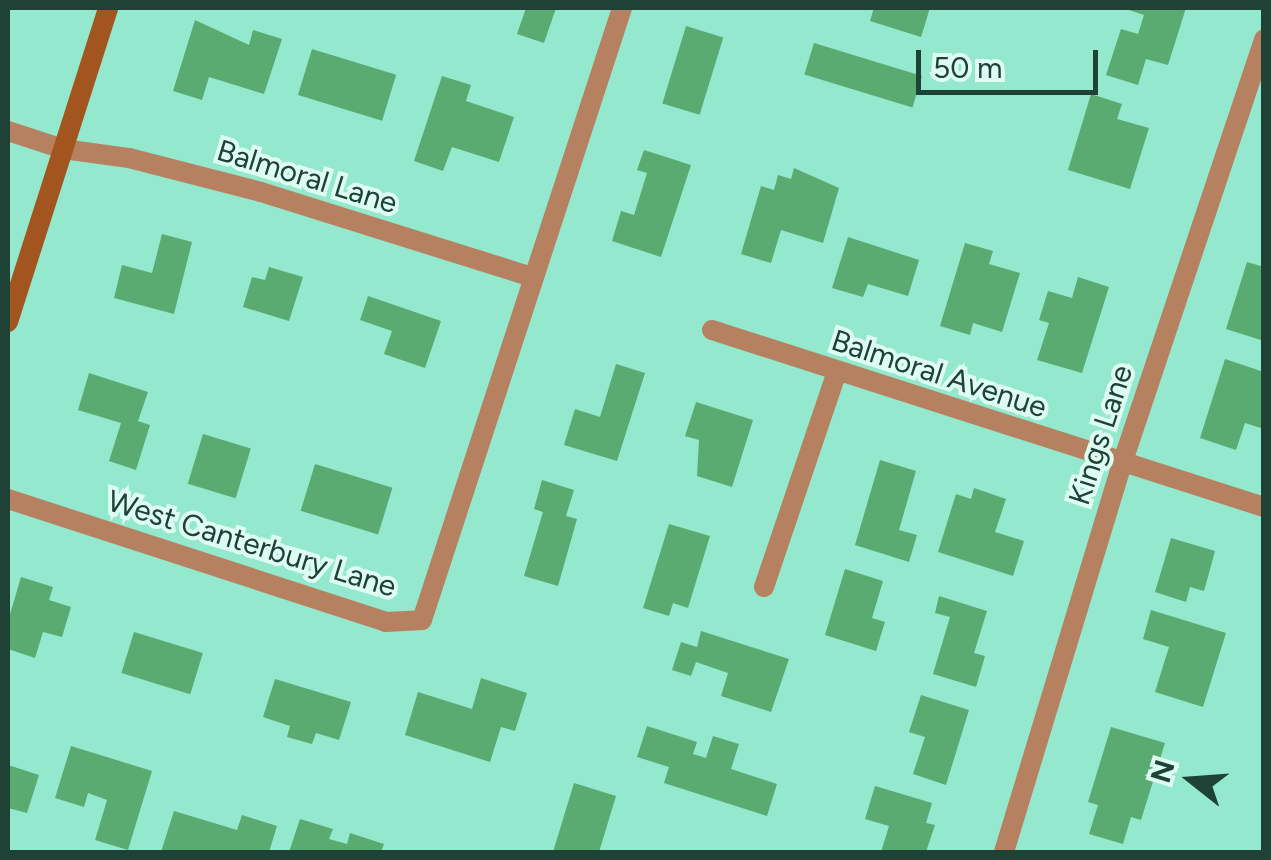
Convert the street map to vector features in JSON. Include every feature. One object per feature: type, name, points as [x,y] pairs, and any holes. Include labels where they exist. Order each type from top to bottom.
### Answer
[{"type":"street","points":[[8,322],[108,8]]},
{"type":"street","points":[[532,277],[622,8]]},
{"type":"street","name":"Kings Lane","points":[[1004,852],[1122,464],[1264,39]]},
{"type":"street","name":"Balmoral Lane","points":[[8,130],[62,149],[129,158],[260,192],[532,277]]},
{"type":"street","name":"West Canterbury Lane","points":[[8,499],[386,622],[422,620],[532,277]]},
{"type":"street","name":"Balmoral Avenue","points":[[712,330],[836,374],[1264,507]]},
{"type":"street","points":[[764,588],[836,374]]},
{"type":"building","points":[[526,8],[556,8],[544,43],[517,34]]},
{"type":"building","points":[[874,8],[930,8],[921,37],[870,21]]},
{"type":"building","points":[[1123,8],[1186,8],[1168,65],[1146,59],[1138,85],[1106,75],[1121,29],[1138,34],[1144,15]]},
{"type":"building","points":[[195,20],[249,45],[253,30],[282,39],[264,94],[209,77],[202,100],[173,91]]},
{"type":"building","points":[[686,26],[723,37],[700,115],[662,103]]},
{"type":"building","points":[[814,43],[922,76],[912,108],[804,75]]},
{"type":"building","points":[[312,49],[396,75],[382,121],[298,95]]},
{"type":"building","points":[[442,76],[471,85],[466,101],[514,117],[499,162],[452,147],[443,171],[414,161]]},
{"type":"building","points":[[1091,94],[1122,104],[1117,119],[1149,128],[1130,189],[1068,170]]},
{"type":"building","points":[[644,150],[691,165],[661,257],[612,241],[621,211],[634,215],[647,173],[637,170]]},
{"type":"building","points":[[794,168],[839,188],[823,243],[781,230],[771,263],[741,254],[761,186],[774,190],[778,175],[791,179]]},
{"type":"building","points":[[162,234],[192,242],[174,314],[114,298],[122,265],[152,273]]},
{"type":"building","points":[[848,237],[919,260],[908,296],[868,284],[863,297],[832,288]]},
{"type":"building","points":[[965,243],[993,251],[989,264],[1020,273],[1002,332],[973,323],[970,335],[940,326]]},
{"type":"building","points":[[1247,262],[1264,267],[1264,341],[1226,329]]},
{"type":"building","points":[[269,267],[303,277],[289,321],[243,307],[252,277],[265,280]]},
{"type":"building","points":[[1078,277],[1109,287],[1082,373],[1037,360],[1049,323],[1039,320],[1048,291],[1072,298]]},
{"type":"building","points":[[368,296],[441,321],[425,368],[384,354],[392,331],[360,320]]},
{"type":"building","points":[[1225,359],[1264,372],[1264,429],[1245,423],[1236,450],[1200,438]]},
{"type":"building","points":[[616,364],[645,373],[617,461],[564,445],[575,409],[600,417]]},
{"type":"building","points":[[89,373],[148,392],[138,421],[150,425],[136,470],[109,461],[121,423],[78,410]]},
{"type":"building","points":[[696,402],[753,420],[732,487],[697,476],[699,440],[685,436]]},
{"type":"building","points":[[203,434],[251,449],[236,498],[188,484]]},
{"type":"building","points":[[880,460],[916,471],[899,530],[917,535],[909,562],[855,545]]},
{"type":"building","points":[[315,464],[392,488],[378,535],[301,511]]},
{"type":"building","points":[[542,480],[574,490],[566,516],[577,519],[558,586],[524,576],[543,512],[534,509]]},
{"type":"building","points":[[974,488],[1006,499],[995,532],[1024,541],[1013,576],[938,552],[956,494],[971,499]]},
{"type":"building","points":[[669,524],[710,536],[688,608],[673,603],[669,616],[643,608]]},
{"type":"building","points":[[1171,538],[1215,551],[1204,591],[1190,587],[1186,602],[1155,592]]},
{"type":"building","points":[[845,569],[883,581],[872,618],[885,622],[876,651],[825,635]]},
{"type":"building","points":[[21,577],[53,587],[49,600],[71,607],[62,637],[43,632],[35,658],[8,649],[8,621]]},
{"type":"building","points":[[939,596],[987,611],[974,653],[985,656],[976,687],[933,674],[950,617],[935,613]]},
{"type":"building","points":[[1151,610],[1226,633],[1203,707],[1155,692],[1169,647],[1143,639]]},
{"type":"building","points":[[701,631],[789,659],[771,712],[721,696],[728,673],[696,662],[691,676],[672,670],[681,642],[697,647]]},
{"type":"building","points":[[134,632],[203,653],[190,694],[121,673]]},
{"type":"building","points":[[481,678],[527,693],[515,731],[501,727],[490,762],[405,735],[418,692],[472,709]]},
{"type":"building","points":[[275,679],[351,702],[339,740],[316,733],[312,744],[287,737],[290,726],[263,717]]},
{"type":"building","points":[[921,695],[969,710],[946,785],[913,774],[925,737],[909,732]]},
{"type":"building","points":[[647,726],[697,742],[693,754],[706,758],[713,736],[739,744],[731,769],[777,784],[767,816],[664,783],[669,767],[637,757]]},
{"type":"building","points":[[1111,727],[1165,743],[1141,820],[1131,817],[1123,844],[1089,834],[1098,805],[1088,802]]},
{"type":"building","points":[[71,746],[152,771],[128,850],[95,840],[107,800],[88,793],[84,807],[55,798]]},
{"type":"building","points":[[8,765],[39,775],[27,813],[8,808]]},
{"type":"building","points":[[574,783],[616,796],[599,852],[553,852]]},
{"type":"building","points":[[875,786],[932,803],[926,823],[935,825],[926,852],[881,852],[889,826],[865,819]]},
{"type":"building","points":[[174,811],[237,830],[242,815],[277,826],[269,852],[161,852]]},
{"type":"building","points":[[300,819],[333,829],[329,839],[347,844],[350,833],[384,844],[381,852],[289,852]]}]
